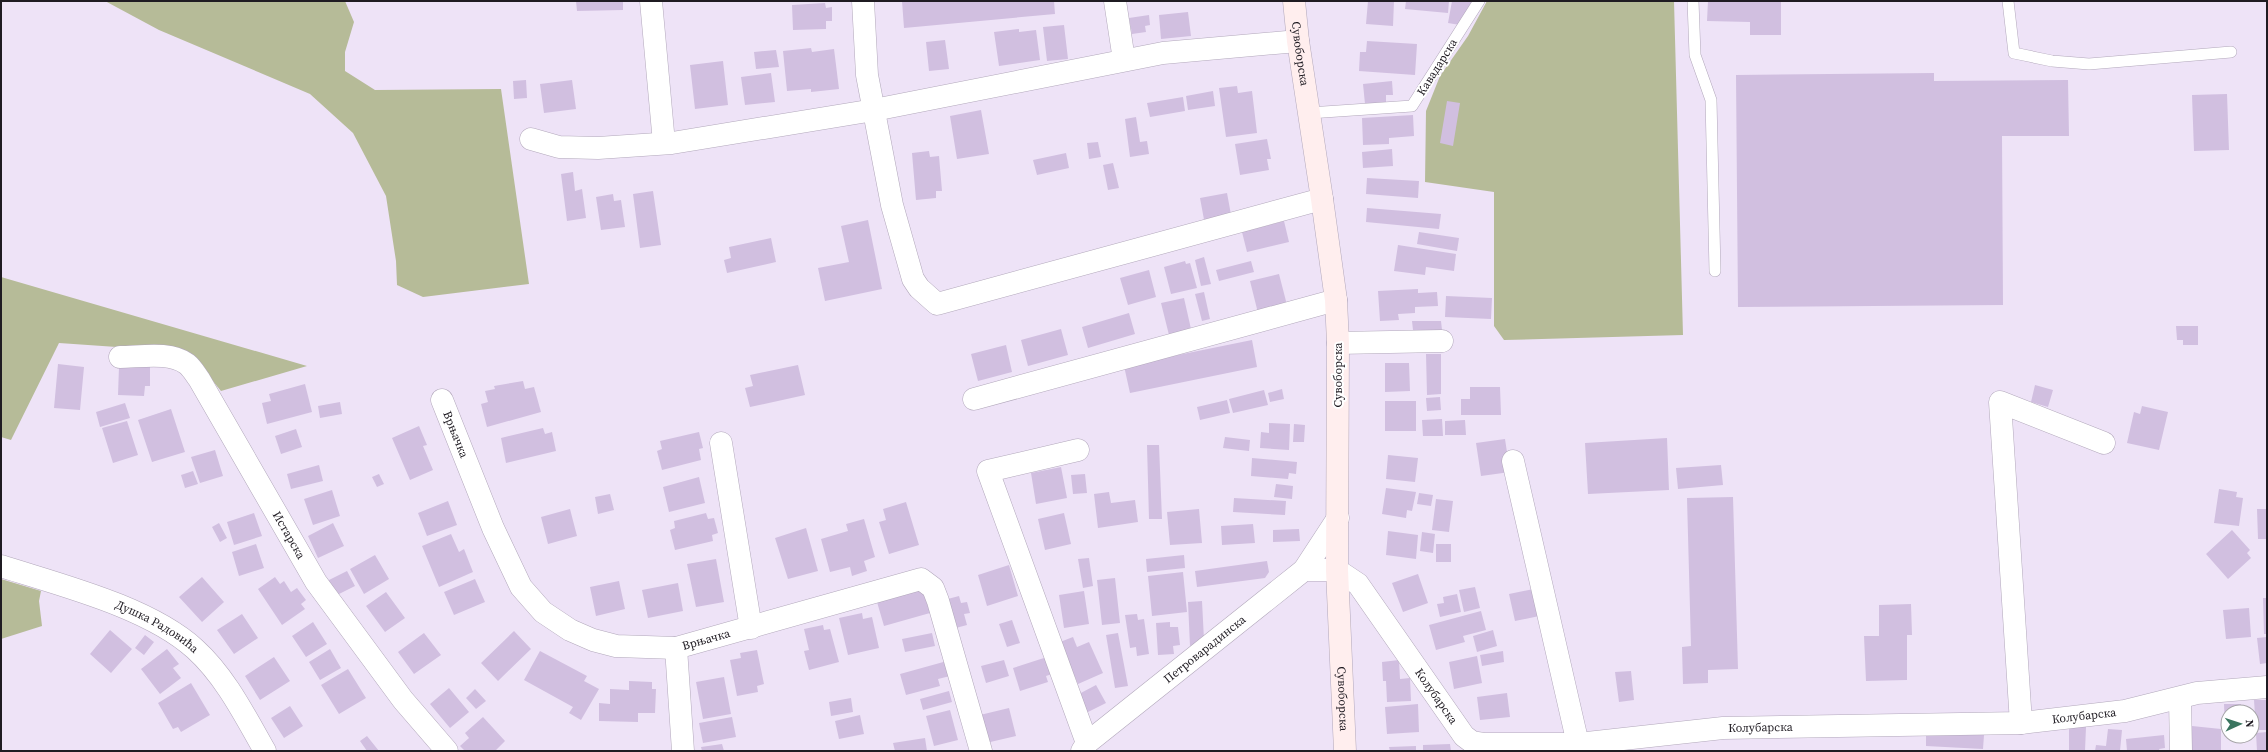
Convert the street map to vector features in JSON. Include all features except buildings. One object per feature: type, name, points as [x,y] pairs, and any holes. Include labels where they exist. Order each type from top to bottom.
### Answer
[{"type":"main road","name":"Сувоборска","points":[[1294,1],[1298,41],[1336,300],[1338,342],[1337,570],[1345,751]]},
{"type":"street","points":[[651,1],[664,143]]},
{"type":"street","points":[[863,1],[867,75],[892,205],[913,279],[937,304],[1322,199]]},
{"type":"street","points":[[1115,1],[1124,60]]},
{"type":"street","points":[[532,139],[559,147],[598,148],[664,143],[874,110],[1163,53],[1298,41]]},
{"type":"street","points":[[974,399],[1336,300]]},
{"type":"street","points":[[1338,342],[1442,341]]},
{"type":"street","name":"Истарска","points":[[120,357],[162,356],[177,359],[188,365],[199,379],[316,582],[403,700],[447,751]]},
{"type":"street","name":"Врњачка","points":[[442,400],[506,559],[520,587],[543,612],[570,630],[593,640],[616,646],[676,648],[751,628],[913,579],[921,579],[928,582],[933,588],[938,601],[981,751]]},
{"type":"street","points":[[2021,723],[2000,402],[2104,443]]},
{"type":"street","points":[[721,443],[751,628]]},
{"type":"street","points":[[1078,450],[988,471],[1084,747]]},
{"type":"street","points":[[1513,461],[1578,744]]},
{"type":"street","name":"Петроварадинска","points":[[1084,747],[1304,570],[1338,518]]},
{"type":"street","name":"Душка Радовића","points":[[1,566],[87,594],[172,630],[196,650],[221,679],[265,751]]},
{"type":"street","points":[[1304,570],[1337,570]]},
{"type":"street","name":"Колубарска","points":[[1337,570],[1358,584],[1464,736],[1472,742],[1485,744],[1578,744],[1723,728],[2021,723],[2125,711],[2180,699],[2197,693],[2267,687]]},
{"type":"street","points":[[676,648],[683,751]]},
{"type":"street","points":[[2180,699],[2181,751]]},
{"type":"lane","name":"Кавадарска","points":[[1309,113],[1412,106],[1479,1]]},
{"type":"lane","points":[[1693,1],[1695,55],[1711,100],[1714,271]]},
{"type":"lane","points":[[2008,1],[2014,53],[2052,61],[2089,64],[2231,52]]},
{"type":"green space","points":[[105,1],[345,1],[354,22],[345,52],[345,71],[375,90],[501,89],[529,284],[423,297],[397,285],[396,261],[386,196],[353,133],[310,94],[159,30]]},
{"type":"green space","points":[[1487,1],[1674,1],[1683,335],[1504,340],[1494,326],[1494,192],[1425,182],[1426,111],[1440,76],[1468,36]]},
{"type":"green space","points":[[1,277],[307,366],[221,391],[189,352],[59,343],[11,440],[1,437]]},
{"type":"green space","points":[[1,579],[41,591],[39,601],[42,626],[1,639]]}]
